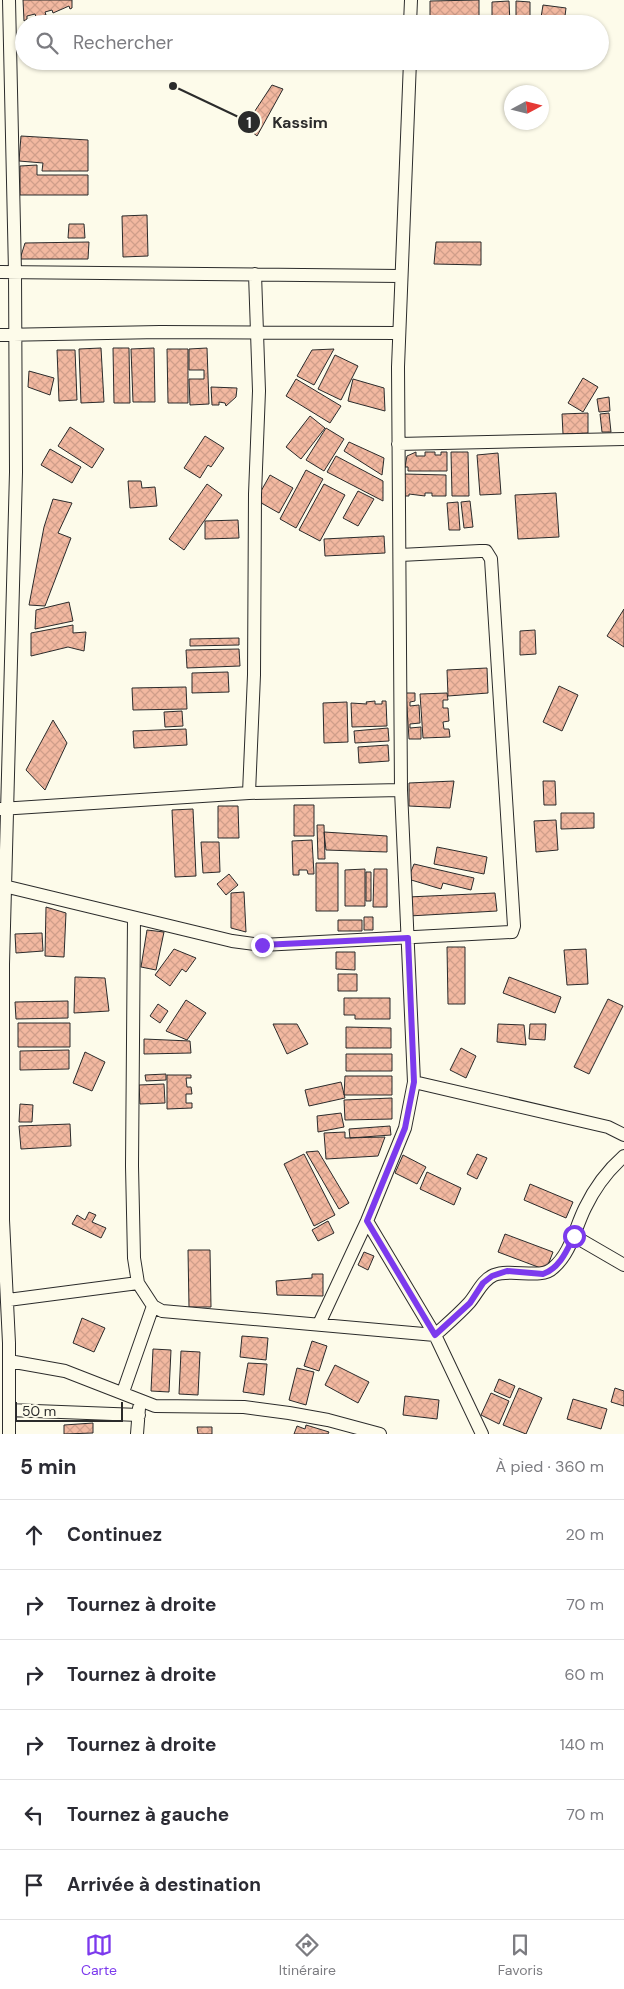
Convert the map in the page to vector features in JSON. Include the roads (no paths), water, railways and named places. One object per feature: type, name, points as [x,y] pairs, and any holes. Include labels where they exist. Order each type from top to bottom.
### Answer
[{"type":"street","points":[[8,1434],[9,1362],[5,1343],[8,1300],[1,1219],[3,808],[16,472],[15,272],[9,0]]},
{"type":"street","points":[[410,15],[411,0]]},
{"type":"street","points":[[319,1324],[367,1221],[405,1128],[414,1082],[401,790],[398,444],[398,333],[410,70]]},
{"type":"street","points":[[0,272],[400,276]]},
{"type":"street","points":[[249,793],[254,675],[255,502],[259,408],[255,274]]},
{"type":"street","points":[[0,335],[256,332],[398,333]]},
{"type":"street","points":[[398,444],[624,439]]},
{"type":"street","points":[[4,886],[232,941],[262,945],[508,934],[512,932],[514,926],[491,558],[486,552],[480,551],[400,555]]},
{"type":"street","points":[[3,808],[249,793],[401,790]]},
{"type":"street","points":[[134,918],[132,1166],[134,1258],[138,1283],[153,1306],[162,1311],[435,1335],[470,1303],[483,1283],[492,1276],[507,1271],[543,1274],[561,1261],[599,1183],[608,1171],[624,1156]]},
{"type":"street","points":[[414,1082],[608,1126],[624,1135]]},
{"type":"street","points":[[367,1221],[435,1335],[482,1434]]},
{"type":"street","points":[[574,1236],[624,1265]]},
{"type":"street","points":[[8,1300],[138,1283]]},
{"type":"street","points":[[123,1392],[153,1306]]},
{"type":"street","points":[[9,1362],[65,1371],[155,1406],[244,1407],[290,1413],[377,1434]]},
{"type":"street","points":[[137,1434],[140,1400]]},
{"type":"street","points":[[9,1410],[139,1415]]},
{"type":"place","name":"Kassim","points":[[173,86]]}]
